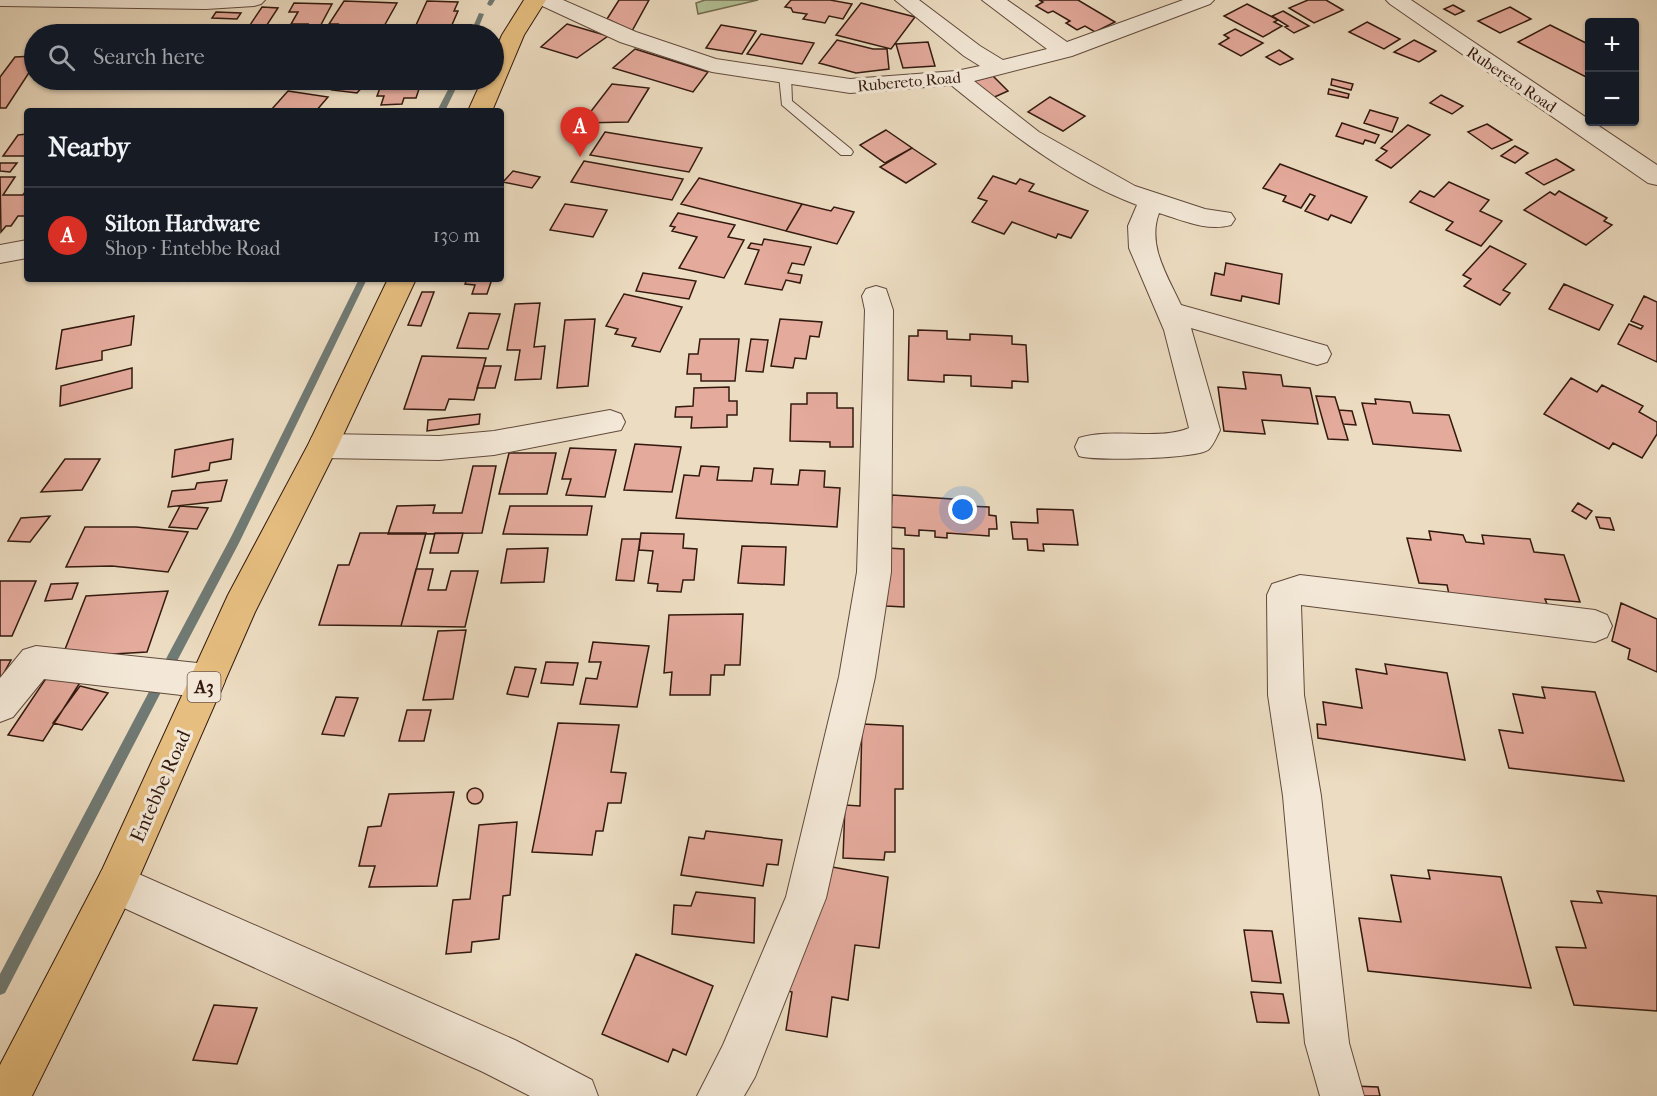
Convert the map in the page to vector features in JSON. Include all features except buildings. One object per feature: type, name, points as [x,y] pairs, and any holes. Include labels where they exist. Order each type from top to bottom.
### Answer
[{"type":"main road","points":[[504,55],[513,35],[535,0]]},
{"type":"main road","points":[[481,108],[489,90]]},
{"type":"main road","name":"Entebbe Road","points":[[8,1096],[116,884],[240,606],[323,446],[401,282]]},
{"type":"street","points":[[3,0],[206,3],[254,0]]},
{"type":"street","name":"Rubereto Road","points":[[545,0],[628,38],[712,65],[850,86],[956,78],[1000,68],[1064,51],[1203,0]]},
{"type":"street","points":[[906,0],[972,51],[1000,68]]},
{"type":"street","points":[[993,0],[1034,27],[1064,51]]},
{"type":"street","name":"Rubereto Road","points":[[1397,0],[1657,177]]},
{"type":"street","points":[[956,78],[1029,136],[1125,192],[1203,218],[1222,219]]},
{"type":"street","points":[[1090,447],[1197,441],[1205,430],[1178,330],[1142,248],[1141,226],[1152,201]]},
{"type":"street","points":[[0,254],[24,250]]},
{"type":"street","points":[[719,1096],[739,1061],[806,897],[857,677],[874,572],[879,310],[876,296]]},
{"type":"street","points":[[1168,311],[1317,354]]},
{"type":"street","points":[[323,446],[439,448],[494,443],[610,422]]},
{"type":"street","points":[[1342,1096],[1327,1043],[1302,796],[1286,695],[1284,595],[1300,590],[1594,626]]},
{"type":"street","points":[[0,705],[36,662],[207,681]]},
{"type":"street","points":[[116,884],[499,1056],[576,1096]]},
{"type":"lane","points":[[785,76],[786,102],[846,152]]},
{"type":"green space","points":[[705,0],[758,0],[698,14],[696,3]]},
{"type":"waterway","points":[[490,4],[492,0]]},
{"type":"waterway","points":[[477,24],[481,14]]},
{"type":"waterway","points":[[442,108],[451,90]]},
{"type":"waterway","points":[[172,659],[235,540],[362,282]]},
{"type":"waterway","points":[[0,988],[156,690]]},
{"type":"place","name":"Silton Hardware","points":[[580,157]]}]
